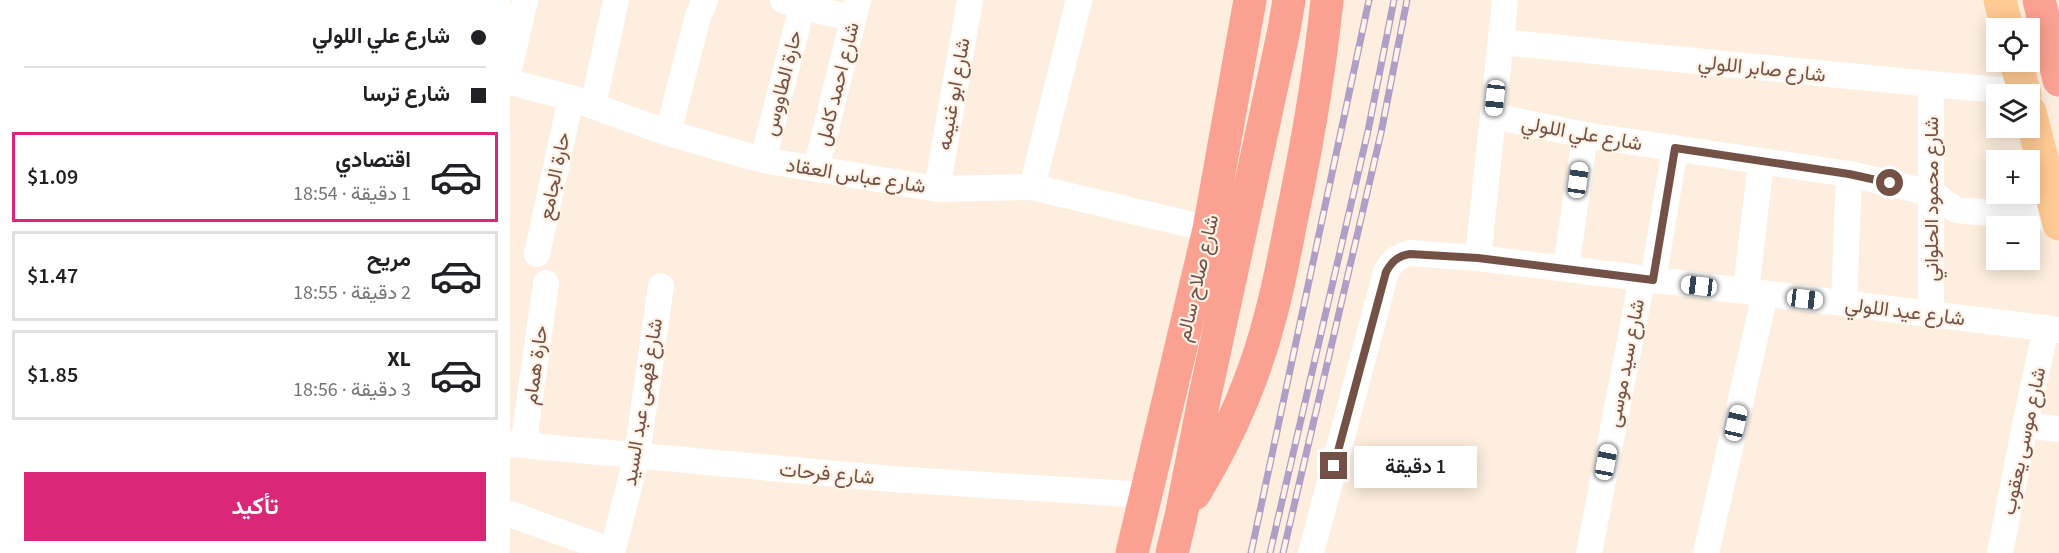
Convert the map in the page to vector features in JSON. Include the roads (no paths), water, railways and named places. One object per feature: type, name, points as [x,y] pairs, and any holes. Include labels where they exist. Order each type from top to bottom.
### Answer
[{"type":"highway","name":"شارع صلاح سالم","points":[[1132,553],[1209,229],[1250,0]]},
{"type":"highway","name":"شارع صلاح سالم","points":[[1172,553],[1289,0]]},
{"type":"highway","points":[[1181,516],[1210,468],[1235,417],[1248,385],[1272,310],[1313,104],[1327,0]]},
{"type":"highway","points":[[2039,0],[2059,80]]},
{"type":"main road","points":[[2000,0],[2004,18]]},
{"type":"main road","points":[[2036,138],[2058,221]]},
{"type":"street","points":[[510,65],[525,0]]},
{"type":"street","name":"حارة الجامع","points":[[537,254],[582,101],[616,0]]},
{"type":"street","points":[[668,133],[698,16],[705,0]]},
{"type":"street","name":"شارع ابو غنيمه","points":[[937,189],[970,0]]},
{"type":"street","points":[[1032,187],[1078,0]]},
{"type":"street","points":[[1478,258],[1505,0]]},
{"type":"street","points":[[792,3],[855,9]]},
{"type":"street","name":"حارة الطاووس","points":[[763,160],[792,3]]},
{"type":"street","name":"شارع احمد كامل","points":[[816,169],[855,9]]},
{"type":"street","name":"شارع صابر اللولي","points":[[1501,42],[1986,88]]},
{"type":"street","name":"شارع عباس العقاد","points":[[510,82],[582,101],[668,133],[763,160],[937,189],[1032,187],[1209,229]]},
{"type":"street","name":"شارع محمود الحلواني","points":[[1930,84],[1931,314]]},
{"type":"street","name":"شارع علي اللولي","points":[[1493,116],[1585,135],[1849,174],[1930,192],[1956,210],[2058,221]]},
{"type":"street","points":[[1566,270],[1585,135]]},
{"type":"street","name":"شارع سيد موسى","points":[[1589,553],[1675,148]]},
{"type":"street","points":[[1706,553],[1756,293],[1761,161]]},
{"type":"street","points":[[1844,303],[1849,174]]},
{"type":"street","name":"شارع عيد اللولي","points":[[1311,553],[1386,272],[1395,259],[1410,254],[1478,258],[2053,329]]},
{"type":"street","name":"حارة همام","points":[[520,445],[525,432],[546,283]]},
{"type":"street","name":"شارع فهمى عبد السيد","points":[[612,552],[637,455],[661,286]]},
{"type":"street","name":"شارع موسى يعقوب","points":[[2000,553],[2025,425],[2053,329]]},
{"type":"street","points":[[2025,425],[2059,429]]},
{"type":"street","name":"شارع فرحات","points":[[520,445],[892,479],[1145,495]]},
{"type":"street","points":[[510,514],[612,552]]},
{"type":"railway","points":[[1251,553],[1369,0]]},
{"type":"railway","points":[[1270,553],[1368,131],[1394,0]]},
{"type":"railway","points":[[1283,553],[1381,133],[1407,0]]}]
